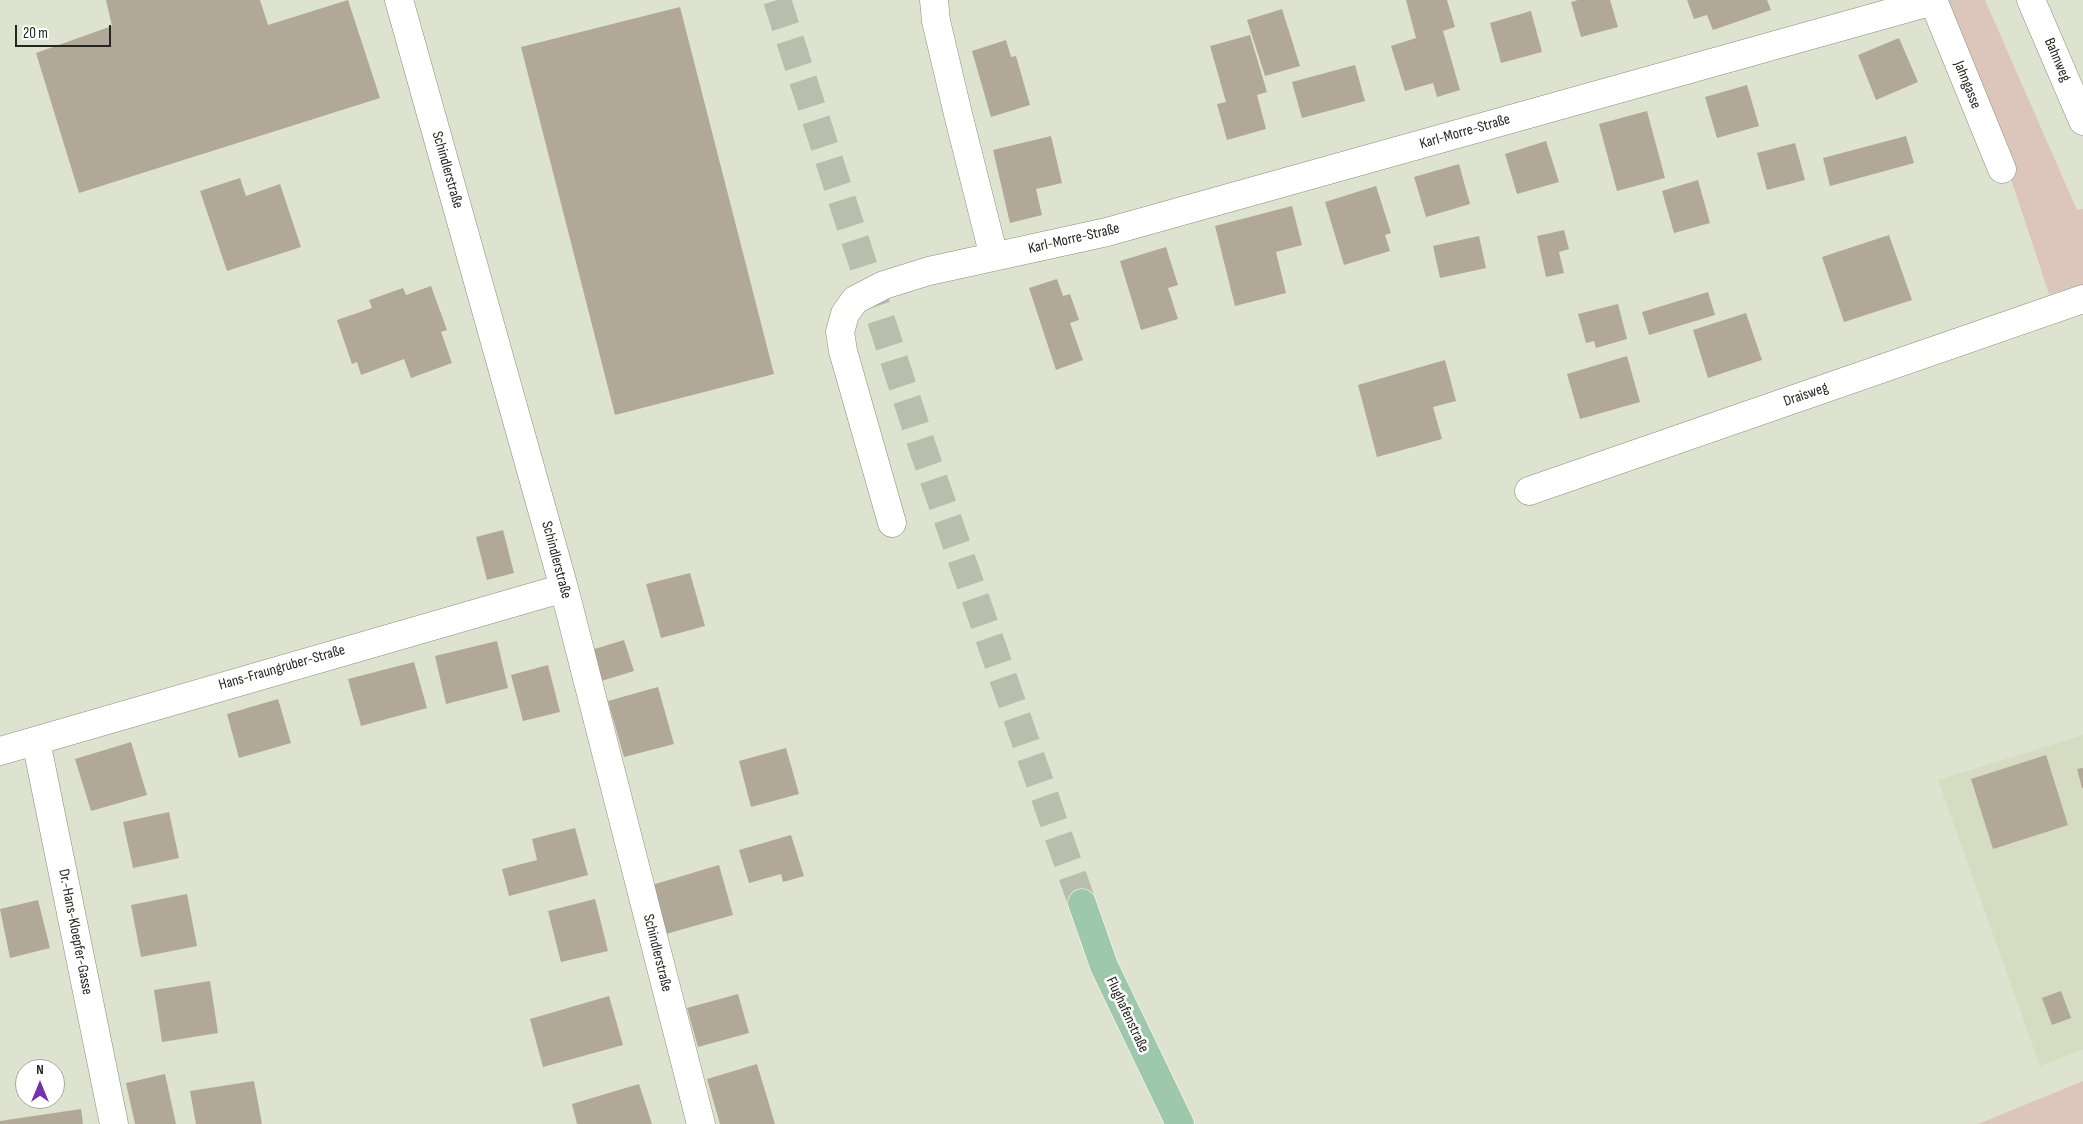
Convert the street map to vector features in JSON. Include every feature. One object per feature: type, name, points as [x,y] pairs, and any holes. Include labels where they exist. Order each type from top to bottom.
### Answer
[{"type":"main road","name":"Flughafenstraße","points":[[1082,903],[1104,966],[1180,1124]]},
{"type":"street","name":"Schindlerstraße","points":[[399,0],[564,588],[701,1124]]},
{"type":"street","points":[[934,0],[936,21],[953,95],[994,257]]},
{"type":"street","name":"Karl-Morre-Straße","points":[[892,523],[843,351],[840,332],[844,314],[855,300],[884,285],[929,271],[1117,229],[1933,0]]},
{"type":"street","name":"Jahngasse","points":[[1933,0],[2002,169]]},
{"type":"street","name":"Bahnweg","points":[[2031,0],[2083,121]]},
{"type":"street","name":"Draisweg","points":[[1529,491],[2083,299]]},
{"type":"street","name":"Hans-Fraungruber-Straße","points":[[0,751],[336,652],[564,588]]},
{"type":"street","name":"Dr.-Hans-Kloepfer-Gasse","points":[[36,741],[114,1124]]},
{"type":"shaded area","points":[[1944,0],[1985,0],[2077,210],[2083,209],[2083,286],[2049,294],[2015,191]]},
{"type":"shaded area","points":[[2083,735],[2083,1049],[2040,1066],[1938,780]]},
{"type":"shaded area","points":[[2083,1081],[2083,1124],[1978,1124]]},
{"type":"building","points":[[106,0],[260,0],[268,25],[348,0],[380,98],[79,193],[36,53],[112,26]]},
{"type":"building","points":[[1406,0],[1447,0],[1455,27],[1443,31],[1460,90],[1437,97],[1433,83],[1405,91],[1391,46],[1416,38]]},
{"type":"building","points":[[1578,0],[1610,0],[1618,27],[1581,37],[1571,2]]},
{"type":"building","points":[[1687,0],[1767,0],[1771,10],[1713,30],[1707,15],[1694,19]]},
{"type":"building","points":[[680,7],[774,374],[615,415],[521,47]]},
{"type":"building","points":[[1282,9],[1300,66],[1265,76],[1247,20]]},
{"type":"building","points":[[1531,11],[1542,52],[1501,63],[1490,23]]},
{"type":"building","points":[[1250,35],[1267,92],[1257,95],[1266,129],[1227,140],[1217,104],[1226,102],[1210,46]]},
{"type":"building","points":[[1899,38],[1918,82],[1876,100],[1858,55]]},
{"type":"building","points":[[1006,40],[1011,57],[1016,56],[1030,105],[991,117],[972,51]]},
{"type":"building","points":[[1355,65],[1365,101],[1302,118],[1292,82]]},
{"type":"building","points":[[1747,85],[1759,126],[1717,138],[1705,97]]},
{"type":"building","points":[[1647,111],[1665,178],[1617,191],[1599,124]]},
{"type":"building","points":[[1051,136],[1062,183],[1036,189],[1042,215],[1010,223],[993,150]]},
{"type":"building","points":[[1906,136],[1914,163],[1830,186],[1823,158]]},
{"type":"building","points":[[1546,141],[1559,182],[1517,194],[1505,154]]},
{"type":"building","points":[[1795,143],[1805,180],[1767,190],[1757,153]]},
{"type":"building","points":[[1459,164],[1470,204],[1426,217],[1414,177]]},
{"type":"building","points":[[240,178],[246,196],[280,184],[301,247],[227,271],[200,191]]},
{"type":"building","points":[[1698,180],[1710,223],[1674,233],[1662,191]]},
{"type":"building","points":[[1376,186],[1391,233],[1385,235],[1390,251],[1344,265],[1325,202]]},
{"type":"building","points":[[1292,206],[1302,245],[1276,252],[1286,293],[1235,306],[1215,226]]},
{"type":"building","points":[[1564,230],[1569,249],[1559,252],[1564,273],[1546,277],[1537,236]]},
{"type":"building","points":[[1889,235],[1912,300],[1844,322],[1822,257]]},
{"type":"building","points":[[1479,236],[1486,268],[1440,278],[1433,246]]},
{"type":"building","points":[[1166,247],[1178,285],[1168,288],[1178,319],[1141,330],[1120,261]]},
{"type":"building","points":[[1057,279],[1063,296],[1070,294],[1079,320],[1070,323],[1083,360],[1056,370],[1029,288]]},
{"type":"building","points":[[431,286],[447,330],[441,332],[452,363],[411,378],[404,359],[361,375],[357,362],[352,364],[337,320],[372,308],[369,300],[403,288],[406,295]]},
{"type":"building","points":[[1708,292],[1715,315],[1649,335],[1642,312]]},
{"type":"building","points":[[1618,304],[1627,339],[1596,348],[1594,341],[1586,343],[1578,314]]},
{"type":"building","points":[[1746,313],[1762,360],[1708,378],[1693,330]]},
{"type":"building","points":[[1627,356],[1640,402],[1580,419],[1567,374]]},
{"type":"building","points":[[1445,360],[1456,401],[1433,407],[1442,439],[1377,457],[1358,385]]},
{"type":"building","points":[[503,530],[514,573],[487,580],[476,537]]},
{"type":"building","points":[[690,573],[705,626],[661,638],[646,584]]},
{"type":"building","points":[[624,640],[634,671],[598,682],[588,651]]},
{"type":"building","points":[[497,641],[508,688],[446,704],[435,656]]},
{"type":"building","points":[[414,662],[427,708],[361,726],[348,679]]},
{"type":"building","points":[[548,665],[560,712],[523,721],[511,675]]},
{"type":"building","points":[[658,687],[674,744],[624,757],[608,701]]},
{"type":"building","points":[[278,699],[291,743],[239,758],[227,714]]},
{"type":"building","points":[[131,742],[147,795],[91,811],[75,759]]},
{"type":"building","points":[[786,748],[799,794],[751,807],[739,761]]},
{"type":"building","points":[[2046,755],[2068,825],[1993,849],[1971,779]]},
{"type":"building","points":[[2083,768],[2083,788],[2082,788],[2077,769]]},
{"type":"building","points":[[169,812],[179,858],[133,868],[123,822]]},
{"type":"building","points":[[575,828],[588,875],[509,896],[502,869],[537,860],[532,839]]},
{"type":"building","points":[[791,835],[804,876],[783,882],[781,874],[749,883],[739,850]]},
{"type":"building","points":[[719,865],[733,915],[666,934],[652,885]]},
{"type":"building","points":[[187,894],[197,946],[141,957],[131,905]]},
{"type":"building","points":[[595,899],[608,951],[561,962],[548,911]]},
{"type":"building","points":[[38,900],[50,948],[10,958],[0,909]]},
{"type":"building","points":[[210,981],[218,1033],[162,1042],[154,990]]},
{"type":"building","points":[[2061,991],[2071,1018],[2052,1025],[2042,998]]},
{"type":"building","points":[[738,994],[749,1033],[698,1047],[687,1008]]},
{"type":"building","points":[[609,996],[623,1045],[543,1067],[530,1019]]},
{"type":"building","points":[[757,1064],[775,1124],[720,1124],[707,1079]]},
{"type":"building","points":[[165,1074],[176,1124],[135,1124],[126,1083]]},
{"type":"building","points":[[254,1081],[262,1124],[196,1124],[190,1091]]},
{"type":"building","points":[[639,1084],[652,1124],[577,1124],[572,1104]]},
{"type":"building","points":[[81,1109],[83,1124],[0,1124],[0,1121]]},
{"type":"tunnel","points":[[777,0],[923,449],[1082,903]]}]
